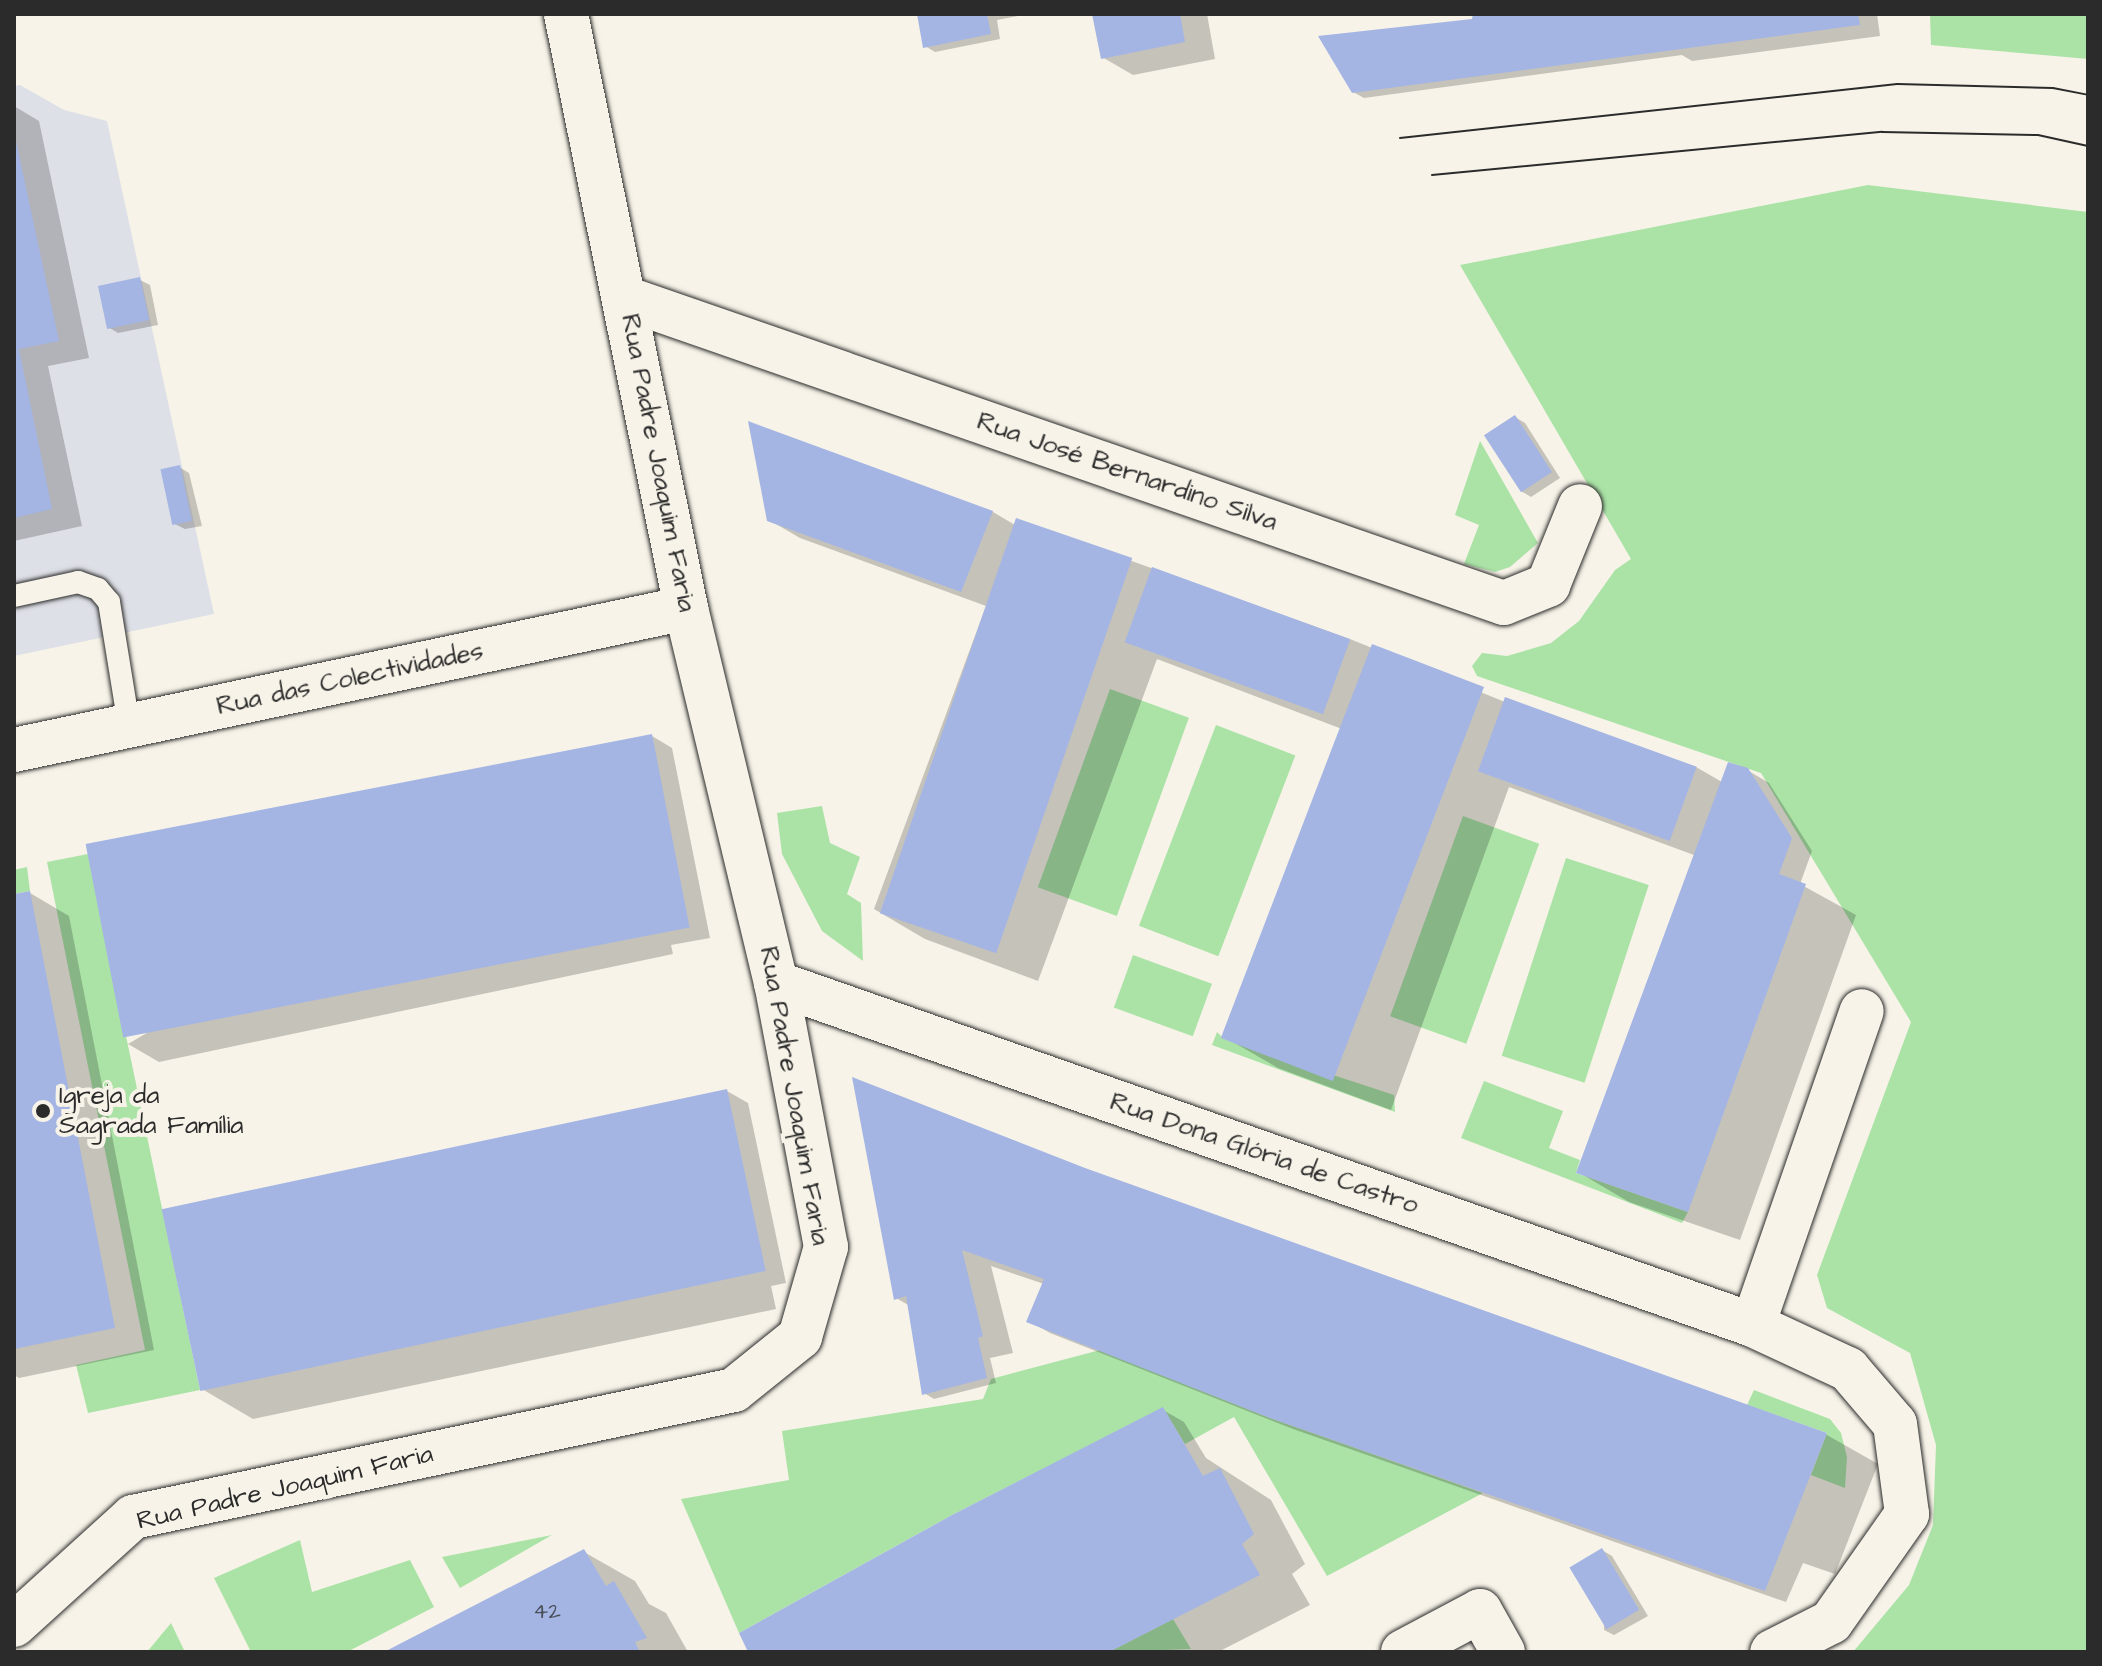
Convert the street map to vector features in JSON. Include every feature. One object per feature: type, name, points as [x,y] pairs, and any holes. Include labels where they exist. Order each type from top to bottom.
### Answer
[{"type":"street","name":"Rua Padre Joaquim Faria","points":[[14,1625],[133,1517],[734,1390],[800,1337],[826,1247],[776,983],[686,608],[566,14]]},
{"type":"street","name":"Rua José Bernardino Silva","points":[[625,298],[1504,603],[1548,585],[1580,506]]},
{"type":"street","name":"Rua das Colectividades","points":[[14,750],[686,608]]},
{"type":"street","name":"Rua Dona Glória de Castro","points":[[776,983],[1753,1325],[1848,1369],[1895,1424],[1907,1514],[1831,1622],[1772,1652]]},
{"type":"street","points":[[1753,1325],[1862,1011]]},
{"type":"street","points":[[1403,1652],[1480,1611],[1503,1652]]},
{"type":"lane","points":[[14,596],[78,582],[98,589],[109,602],[129,726]]},
{"type":"shaded area","points":[[20,85],[64,110],[107,121],[214,614],[14,656],[14,86]]},
{"type":"green space","points":[[2088,14],[2088,59],[1931,45],[1930,15]]},
{"type":"green space","points":[[1868,185],[2088,212],[2088,1652],[1853,1652],[1909,1585],[1933,1525],[1936,1445],[1910,1353],[1827,1308],[1817,1275],[1911,1022],[1761,773],[1477,676],[1472,666],[1482,653],[1507,656],[1551,643],[1579,621],[1615,570],[1631,559],[1460,265]]},
{"type":"green space","points":[[1480,441],[1538,543],[1510,567],[1495,572],[1464,564],[1479,525],[1455,515]]},
{"type":"green space","points":[[1110,689],[1189,718],[1117,916],[1038,887]]},
{"type":"green space","points":[[1216,725],[1295,755],[1218,956],[1139,926]]},
{"type":"green space","points":[[822,806],[830,843],[860,857],[847,894],[861,903],[863,961],[822,931],[782,854],[777,813]]},
{"type":"green space","points":[[1463,816],[1539,844],[1466,1044],[1390,1016]]},
{"type":"green space","points":[[88,854],[200,1390],[88,1413],[76,1365],[145,1350],[47,862]]},
{"type":"green space","points":[[1566,858],[1649,885],[1584,1083],[1502,1056]]},
{"type":"green space","points":[[27,867],[30,891],[14,894],[14,870]]},
{"type":"green space","points":[[1133,955],[1212,984],[1193,1036],[1114,1008]]},
{"type":"green space","points":[[1217,1032],[1224,1039],[1394,1095],[1395,1112],[1212,1045]]},
{"type":"green space","points":[[1484,1081],[1563,1111],[1549,1148],[1580,1160],[1576,1173],[1688,1212],[1682,1223],[1461,1138]]},
{"type":"green space","points":[[1100,1350],[1270,1418],[1483,1493],[1327,1576],[1234,1417],[1185,1444],[1163,1408],[952,1515],[739,1633],[681,1499],[789,1480],[782,1431],[983,1399],[991,1379]]},
{"type":"green space","points":[[1754,1390],[1830,1419],[1841,1433],[1847,1457],[1845,1488],[1811,1475],[1827,1433],[1747,1405]]},
{"type":"green space","points":[[552,1535],[460,1588],[442,1557]]},
{"type":"green space","points":[[300,1540],[312,1592],[410,1560],[434,1607],[347,1652],[251,1652],[214,1578]]},
{"type":"green space","points":[[1173,1619],[1191,1649],[1109,1652]]},
{"type":"green space","points":[[171,1623],[185,1652],[147,1652]]},
{"type":"building","points":[[917,14],[987,14],[991,34],[923,48]]},
{"type":"building","points":[[1092,14],[1180,14],[1185,42],[1101,59]]},
{"type":"building","points":[[1473,14],[1858,14],[1860,25],[1352,93],[1318,36],[1472,19]]},
{"type":"building","points":[[14,132],[59,341],[19,349],[52,509],[14,518]]},
{"type":"building","points":[[140,277],[149,320],[107,329],[98,286]]},
{"type":"building","points":[[1515,415],[1552,472],[1521,492],[1484,435]]},
{"type":"building","points":[[748,421],[993,511],[961,592],[767,521]]},
{"type":"building","points":[[180,465],[192,521],[172,525],[160,469]]},
{"type":"building","points":[[1016,518],[1132,558],[996,953],[880,913]]},
{"type":"building","points":[[1152,567],[1350,639],[1323,714],[1125,642]]},
{"type":"building","points":[[1372,644],[1484,687],[1333,1081],[1221,1038]]},
{"type":"building","points":[[1505,697],[1697,767],[1670,841],[1478,771]]},
{"type":"building","points":[[652,734],[690,927],[123,1037],[86,844]]},
{"type":"building","points":[[1728,762],[1748,768],[1792,838],[1779,874],[1806,884],[1688,1212],[1576,1173]]},
{"type":"building","name":"Igreja da Sagrada Família","points":[[30,891],[115,1328],[14,1349],[14,894]]},
{"type":"building","points":[[852,1077],[1085,1168],[1827,1433],[1765,1591],[1270,1418],[1026,1322],[1044,1279],[962,1250],[983,1336],[978,1338],[987,1378],[922,1395],[906,1296],[894,1300]]},
{"type":"building","points":[[727,1089],[766,1271],[200,1391],[162,1209]]},
{"type":"building","points":[[1163,1407],[1203,1476],[1220,1468],[1254,1534],[1242,1544],[1260,1575],[1109,1652],[748,1652],[739,1633],[952,1515]]},
{"type":"building","points":[[1602,1548],[1639,1610],[1607,1629],[1569,1568]]},
{"type":"building","points":[[584,1549],[606,1586],[614,1581],[647,1638],[635,1642],[640,1652],[384,1652]]},
{"type":"tram line","points":[[1400,138],[1897,84],[2053,88],[2088,95]]},
{"type":"tram line","points":[[1432,175],[1882,132],[2038,135],[2088,146]]},
{"type":"place","name":"Igreja da Sagrada Família","points":[[43,1111]]}]
